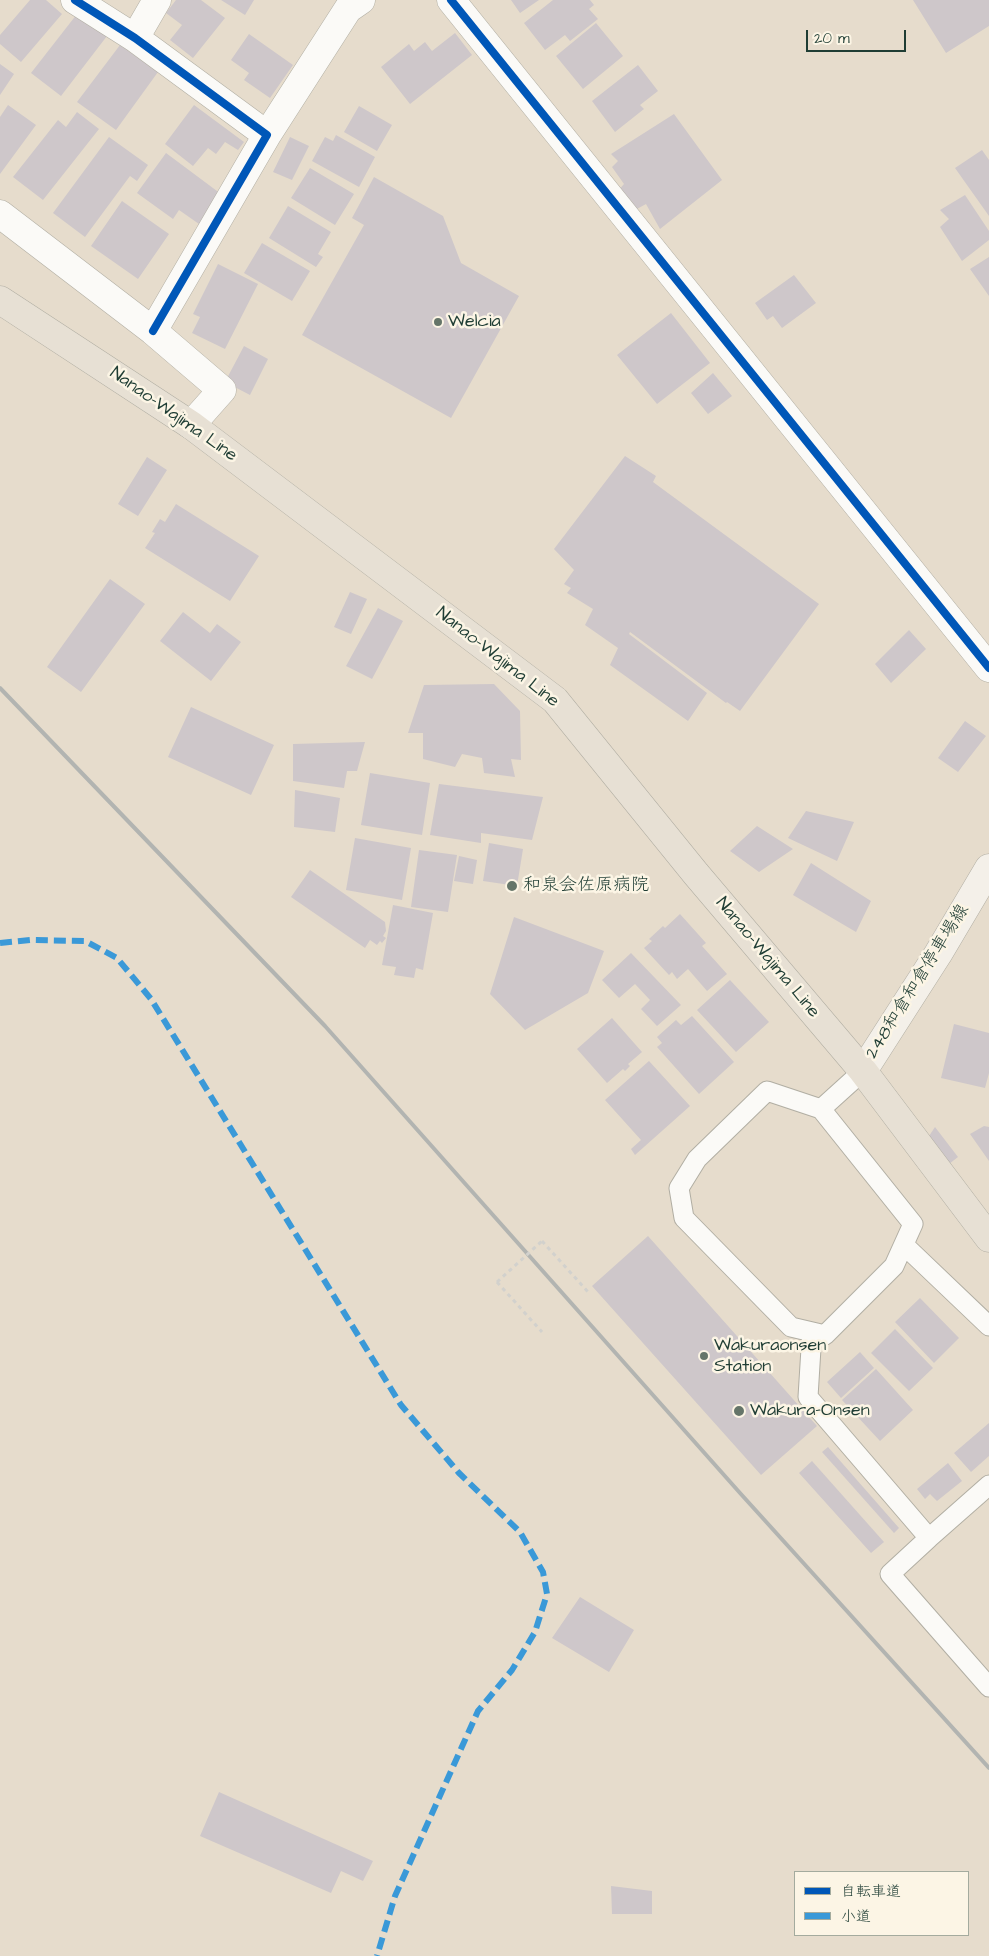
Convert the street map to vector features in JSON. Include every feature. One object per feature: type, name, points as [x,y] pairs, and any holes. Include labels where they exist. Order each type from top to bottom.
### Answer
[{"type":"main road","name":"Nanao-Wajima Line","points":[[0,300],[191,425],[555,700],[690,867],[863,1071],[989,1238]]},
{"type":"main road","name":"248和倉和倉停車場線","points":[[863,1071],[938,954],[989,868]]},
{"type":"street","points":[[75,0],[135,38],[267,136]]},
{"type":"street","points":[[135,38],[158,0]]},
{"type":"street","points":[[152,331],[267,136],[348,9],[361,0]]},
{"type":"street","points":[[451,0],[989,668]]},
{"type":"street","points":[[0,214],[152,331],[222,390],[191,425]]},
{"type":"lane","points":[[821,1110],[863,1071]]},
{"type":"lane","points":[[767,1091],[821,1110],[913,1224],[894,1266],[825,1335],[790,1328],[684,1218],[679,1188],[697,1159],[767,1091]]},
{"type":"lane","points":[[904,1245],[989,1326]]},
{"type":"lane","points":[[812,1332],[808,1397],[929,1538]]},
{"type":"lane","points":[[989,1485],[890,1574],[989,1687]]},
{"type":"path","points":[[542,1332],[497,1282],[542,1241],[589,1293]]},
{"type":"building","points":[[30,0],[46,0],[62,14],[21,62],[0,44],[0,35]]},
{"type":"building","points":[[176,0],[201,0],[225,18],[193,58],[170,40],[182,25],[166,13]]},
{"type":"building","points":[[221,0],[254,0],[245,15]]},
{"type":"building","points":[[511,0],[539,0],[520,13]]},
{"type":"building","points":[[553,0],[590,0],[594,5],[589,9],[598,19],[570,41],[565,35],[545,50],[524,23]]},
{"type":"building","points":[[913,0],[989,0],[989,26],[946,53]]},
{"type":"building","points":[[77,14],[107,36],[61,96],[31,73]]},
{"type":"building","points":[[596,23],[623,56],[583,89],[556,56]]},
{"type":"building","points":[[455,33],[472,55],[410,104],[381,67],[409,44],[414,51],[425,42],[432,51]]},
{"type":"building","points":[[249,34],[293,65],[270,98],[244,80],[249,73],[231,60]]},
{"type":"building","points":[[120,45],[158,72],[116,130],[77,102]]},
{"type":"building","points":[[0,64],[14,74],[0,95]]},
{"type":"building","points":[[638,65],[658,91],[640,105],[644,109],[615,132],[592,101]]},
{"type":"building","points":[[8,105],[36,125],[0,174],[0,117]]},
{"type":"building","points":[[194,105],[244,142],[238,150],[225,142],[216,154],[208,148],[193,166],[165,144]]},
{"type":"building","points":[[359,106],[392,125],[377,151],[344,132]]},
{"type":"building","points":[[77,112],[99,129],[43,200],[13,177],[58,120],[66,127]]},
{"type":"building","points":[[674,114],[722,180],[660,229],[646,204],[635,210],[617,192],[624,184],[612,167],[618,161],[611,154]]},
{"type":"building","points":[[336,135],[375,157],[359,187],[312,161],[325,137],[333,141]]},
{"type":"building","points":[[109,137],[148,165],[137,181],[130,176],[85,237],[53,213]]},
{"type":"building","points":[[290,137],[309,146],[292,180],[273,172]]},
{"type":"building","points":[[982,150],[989,160],[989,216],[955,168]]},
{"type":"building","points":[[166,153],[221,194],[199,224],[179,210],[173,219],[137,193]]},
{"type":"building","points":[[310,168],[354,194],[335,225],[291,198]]},
{"type":"building","points":[[374,177],[443,216],[461,263],[519,296],[451,418],[302,335],[364,225],[352,218]]},
{"type":"building","points":[[965,195],[989,231],[989,240],[962,261],[940,227],[949,219],[940,210]]},
{"type":"building","points":[[122,201],[169,234],[138,279],[91,246]]},
{"type":"building","points":[[288,206],[331,232],[318,254],[323,257],[316,267],[269,238]]},
{"type":"building","points":[[262,243],[310,271],[292,301],[244,273]]},
{"type":"building","points":[[989,257],[989,296],[970,269]]},
{"type":"building","points":[[218,264],[258,284],[225,349],[192,333],[200,317],[193,314]]},
{"type":"building","points":[[794,275],[816,303],[782,328],[773,316],[767,320],[755,303]]},
{"type":"building","points":[[671,313],[710,363],[657,404],[617,355]]},
{"type":"building","points":[[244,346],[268,359],[250,395],[225,382]]},
{"type":"building","points":[[713,373],[732,396],[708,414],[691,393]]},
{"type":"building","points":[[625,456],[656,476],[653,482],[819,604],[740,711],[726,703],[630,632],[629,634],[707,693],[688,721],[610,665],[618,648],[585,625],[593,609],[567,593],[571,588],[564,584],[574,570],[554,549]]},
{"type":"building","points":[[147,457],[167,470],[138,516],[118,504]]},
{"type":"building","points":[[176,504],[259,556],[230,601],[145,548],[155,533],[152,532],[160,519],[165,522]]},
{"type":"building","points":[[110,579],[145,604],[81,692],[47,667]]},
{"type":"building","points":[[350,592],[367,599],[351,634],[334,627]]},
{"type":"building","points":[[378,608],[403,621],[372,679],[346,666]]},
{"type":"building","points":[[183,612],[210,633],[217,624],[241,642],[211,681],[160,641]]},
{"type":"building","points":[[909,630],[926,649],[891,683],[875,664]]},
{"type":"building","points":[[494,684],[520,711],[521,760],[511,759],[515,777],[484,773],[482,758],[462,754],[455,767],[423,759],[423,733],[408,733],[424,685]]},
{"type":"building","points":[[191,707],[274,745],[251,795],[168,757]]},
{"type":"building","points":[[965,721],[986,736],[958,772],[938,758]]},
{"type":"building","points":[[365,742],[357,771],[347,771],[344,788],[293,781],[293,744]]},
{"type":"building","points":[[370,773],[430,783],[422,835],[361,825]]},
{"type":"building","points":[[439,784],[543,797],[532,840],[481,833],[481,843],[430,835]]},
{"type":"building","points":[[295,790],[340,798],[335,832],[294,827]]},
{"type":"building","points":[[806,811],[854,822],[837,861],[788,838]]},
{"type":"building","points":[[757,826],[793,849],[759,872],[730,851]]},
{"type":"building","points":[[355,838],[411,848],[402,900],[346,890]]},
{"type":"building","points":[[489,843],[523,849],[517,886],[483,881]]},
{"type":"building","points":[[419,850],[457,855],[448,912],[411,907]]},
{"type":"building","points":[[459,856],[477,860],[473,884],[454,881]]},
{"type":"building","points":[[811,863],[871,901],[856,932],[793,895]]},
{"type":"building","points":[[310,870],[385,922],[386,931],[383,936],[386,938],[382,943],[380,941],[377,945],[370,940],[365,948],[291,897]]},
{"type":"building","points":[[393,905],[433,913],[423,970],[416,968],[414,978],[394,975],[396,967],[382,965]]},
{"type":"building","points":[[680,914],[706,943],[702,946],[727,974],[707,991],[688,969],[677,979],[672,972],[669,975],[644,948],[652,941],[649,939]]},
{"type":"building","points":[[514,917],[604,951],[588,993],[525,1030],[490,994]]},
{"type":"building","points":[[631,953],[681,1005],[657,1026],[641,1009],[650,1000],[635,984],[619,998],[602,980]]},
{"type":"building","points":[[730,980],[769,1022],[736,1052],[697,1010]]},
{"type":"building","points":[[692,1016],[734,1062],[699,1094],[657,1047],[662,1043],[657,1037],[676,1020],[681,1025]]},
{"type":"building","points":[[612,1018],[642,1052],[628,1064],[630,1066],[625,1071],[623,1069],[607,1083],[577,1049]]},
{"type":"building","points":[[954,1024],[989,1033],[989,1073],[985,1088],[941,1078]]},
{"type":"building","points":[[649,1061],[690,1106],[635,1155],[631,1149],[641,1140],[605,1100]]},
{"type":"building","points":[[984,1126],[989,1127],[989,1161],[970,1134]]},
{"type":"building","points":[[935,1127],[958,1157],[949,1164],[929,1136]]},
{"type":"building","name":"Wakuraonsen Station","points":[[648,1236],[817,1426],[761,1475],[592,1286]]},
{"type":"building","points":[[920,1298],[959,1338],[934,1363],[895,1322]]},
{"type":"building","points":[[895,1329],[933,1368],[909,1391],[871,1353]]},
{"type":"building","points":[[860,1352],[874,1368],[841,1398],[827,1382]]},
{"type":"building","points":[[876,1369],[913,1410],[880,1441],[842,1400]]},
{"type":"building","points":[[989,1423],[989,1456],[971,1472],[954,1453]]},
{"type":"building","points":[[828,1447],[899,1528],[894,1533],[822,1452]]},
{"type":"building","points":[[812,1461],[884,1542],[871,1553],[799,1473]]},
{"type":"building","points":[[948,1463],[962,1481],[937,1501],[930,1494],[925,1499],[917,1489]]},
{"type":"building","points":[[580,1597],[634,1630],[609,1672],[552,1638]]},
{"type":"building","points":[[219,1792],[373,1861],[363,1881],[341,1871],[331,1893],[200,1836]]},
{"type":"building","points":[[611,1886],[652,1891],[652,1914],[612,1914]]},
{"type":"railway","points":[[0,688],[325,1026],[740,1493],[989,1768]]},
{"type":"marked path","points":[[0,943],[31,940],[85,941],[117,958],[151,999],[401,1405],[459,1473],[520,1532],[543,1572],[547,1594],[535,1632],[512,1670],[478,1711],[395,1896],[377,1956]]},
{"type":"cycle path","points":[[75,0],[135,38],[267,135],[153,331]]},
{"type":"cycle path","points":[[451,0],[989,668]]},
{"type":"place","name":"Welcia","points":[[438,322]]},
{"type":"place","name":"和泉会佐原病院","points":[[512,886]]},
{"type":"place","name":"Wakuraonsen Station","points":[[704,1356]]},
{"type":"place","name":"Wakura-Onsen","points":[[739,1411]]}]
